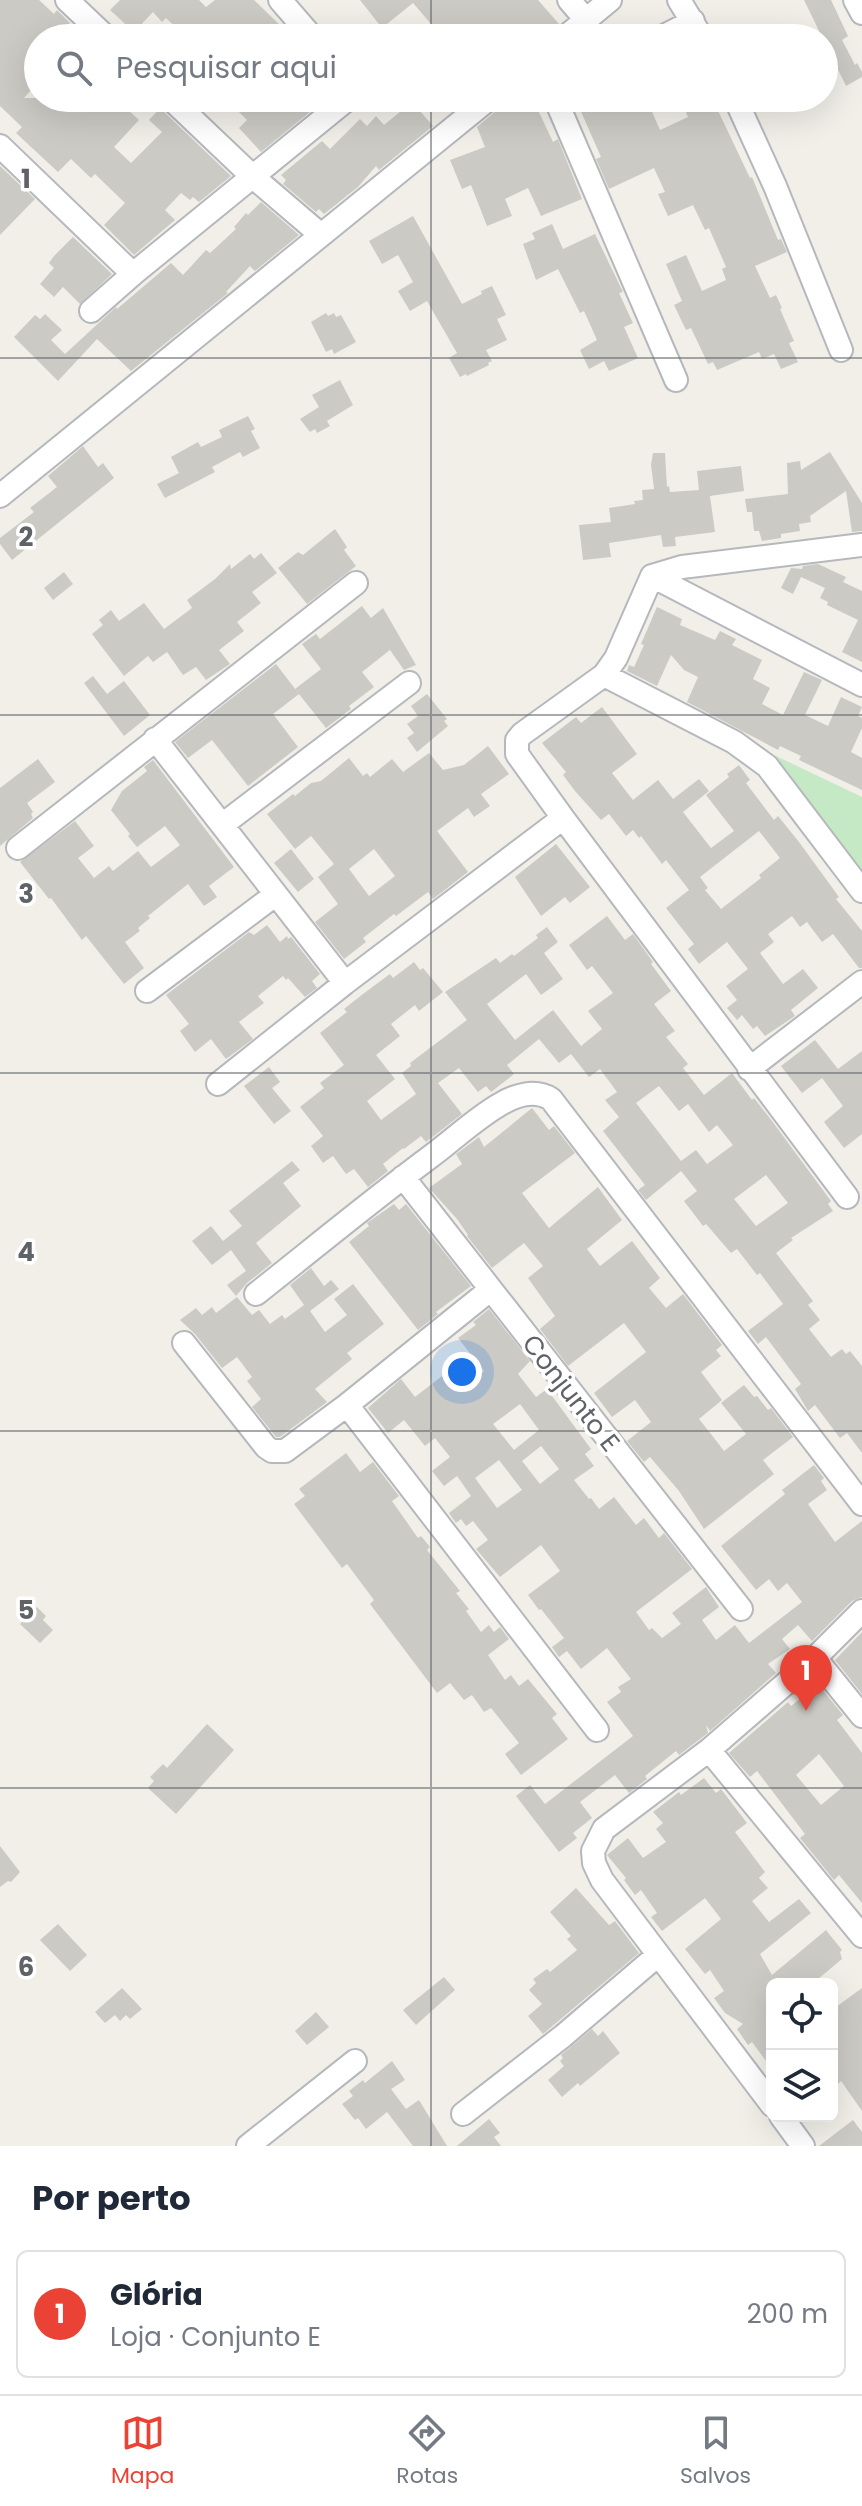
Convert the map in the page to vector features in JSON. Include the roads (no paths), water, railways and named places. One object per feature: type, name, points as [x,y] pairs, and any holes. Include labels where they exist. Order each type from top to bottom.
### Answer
[{"type":"street","points":[[67,0],[92,24]]},
{"type":"street","points":[[280,0],[301,24]]},
{"type":"street","points":[[569,0],[586,20]]},
{"type":"street","points":[[581,24],[610,0]]},
{"type":"street","points":[[679,0],[695,24]]},
{"type":"street","points":[[855,0],[862,13]]},
{"type":"street","points":[[185,112],[252,176],[321,235]]},
{"type":"street","points":[[91,311],[332,112]]},
{"type":"street","points":[[0,496],[473,112]]},
{"type":"street","points":[[561,112],[676,380]]},
{"type":"street","points":[[741,112],[781,199],[841,350]]},
{"type":"street","points":[[0,146],[133,274]]},
{"type":"street","points":[[847,1197],[563,818],[517,754],[517,740],[604,675],[616,658],[652,576],[682,567],[862,545]]},
{"type":"street","points":[[652,576],[862,685]]},
{"type":"street","points":[[18,848],[356,583]]},
{"type":"street","points":[[604,675],[734,742],[767,766],[862,891]]},
{"type":"street","points":[[222,825],[409,683]]},
{"type":"street","points":[[155,739],[345,983]]},
{"type":"street","points":[[218,1084],[345,983],[563,818]]},
{"type":"street","points":[[147,991],[275,895]]},
{"type":"street","points":[[749,1069],[862,982]]},
{"type":"street","points":[[256,1294],[499,1104],[534,1093],[542,1094],[551,1099],[862,1504]]},
{"type":"street","name":"Conjunto E","points":[[403,1177],[741,1609]]},
{"type":"street","points":[[184,1343],[266,1447],[272,1451],[291,1449],[490,1290]]},
{"type":"street","points":[[347,1405],[597,1730]]},
{"type":"street","points":[[766,2097],[602,1880],[594,1863],[593,1851],[604,1829],[709,1750],[815,1658],[862,1611]]},
{"type":"street","points":[[815,1658],[862,1716]]},
{"type":"street","points":[[709,1750],[862,1936]]},
{"type":"street","points":[[463,2114],[563,2036],[658,1955]]},
{"type":"street","points":[[248,2146],[355,2061]]},
{"type":"street","points":[[785,2122],[803,2146]]},
{"type":"place","name":"Glória","points":[[806,1711]]}]
